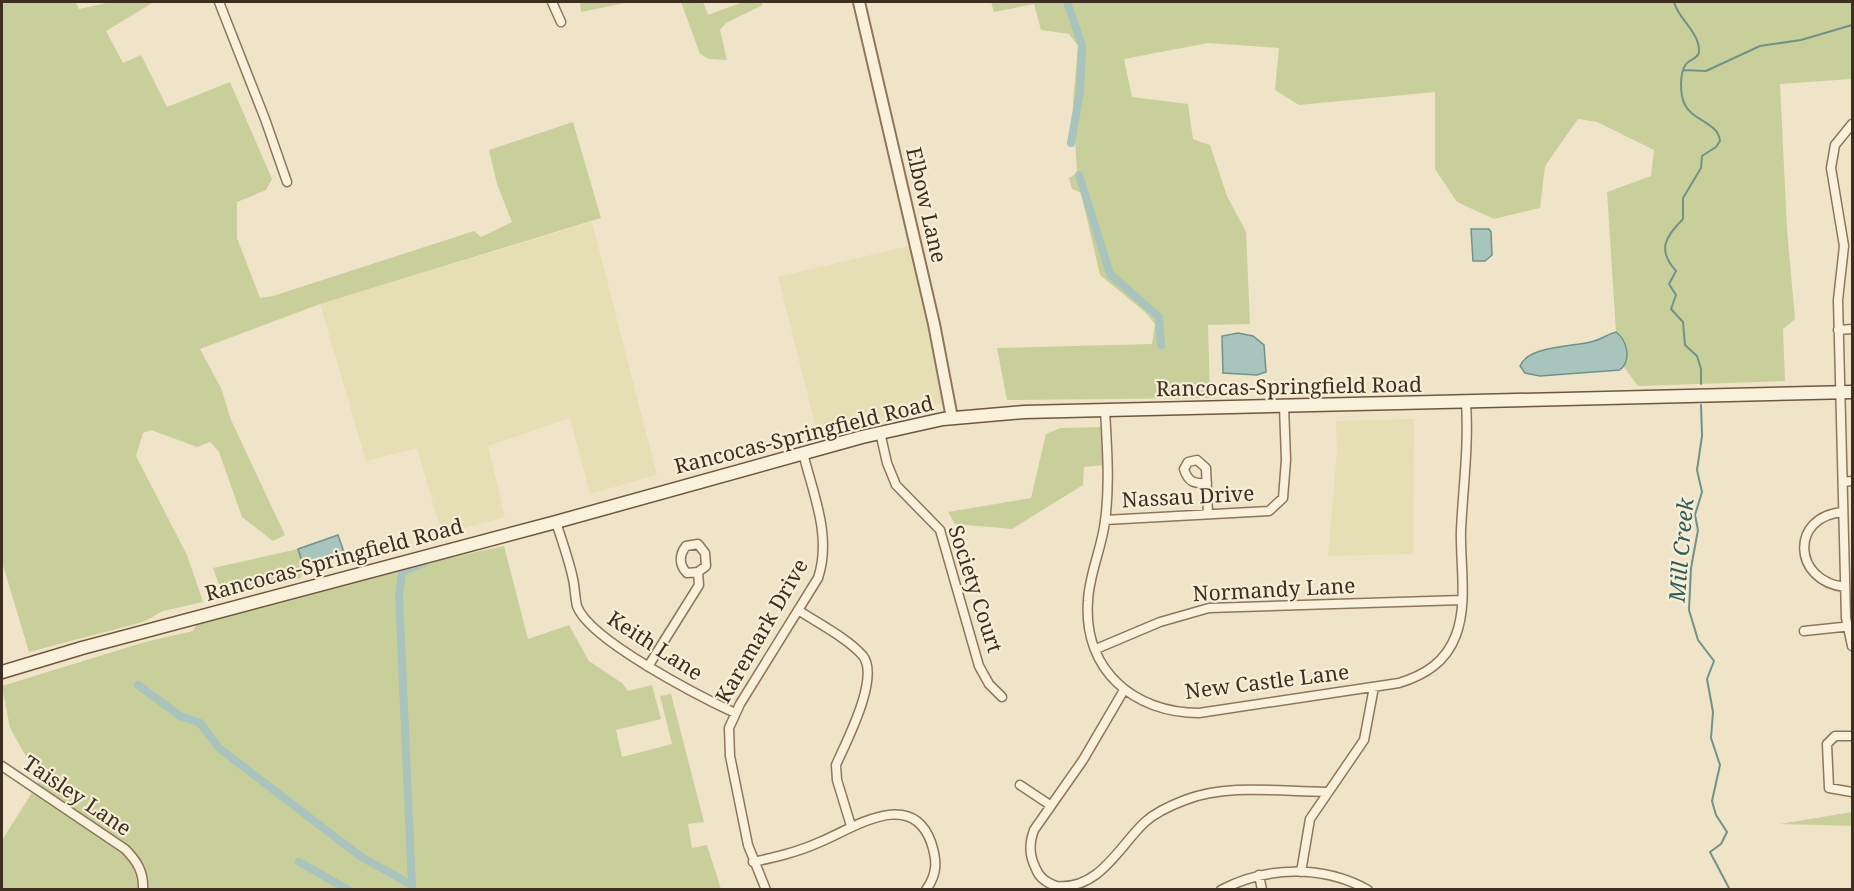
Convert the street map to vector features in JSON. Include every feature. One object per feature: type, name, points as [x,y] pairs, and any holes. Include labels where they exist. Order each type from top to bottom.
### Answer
[{"type":"main road","name":"Rancocas-Springfield Road","points":[[2,672],[82,648],[556,522],[880,432],[952,418],[1105,411],[1846,392]]},
{"type":"street","points":[[219,2],[265,118],[287,182]]},
{"type":"street","points":[[552,2],[561,22]]},
{"type":"street","name":"Elbow Lane","points":[[859,2],[934,324],[952,418]]},
{"type":"street","points":[[1852,124],[1839,138],[1831,161],[1844,239],[1838,330],[1846,392],[1843,512],[1845,587],[1852,646]]},
{"type":"street","points":[[1838,330],[1852,329]]},
{"type":"street","name":"New Castle Lane","points":[[1105,411],[1105,519],[1088,600],[1089,621],[1096,649],[1107,670],[1124,690],[1156,707],[1199,713],[1374,687],[1417,677],[1442,659],[1457,634],[1462,600],[1461,529],[1468,461],[1466,402]]},
{"type":"street","name":"Nassau Drive","points":[[1105,519],[1269,511],[1283,498],[1286,460],[1284,406]]},
{"type":"street","name":"Society Court","points":[[880,432],[896,485],[940,530],[980,666],[990,684],[1002,697]]},
{"type":"street","name":"Karemark Drive","points":[[766,890],[753,862],[735,784],[729,746],[729,728],[735,713],[818,578],[825,554],[824,537],[803,453]]},
{"type":"street","points":[[1843,482],[1852,481]]},
{"type":"street","points":[[1207,483],[1208,514]]},
{"type":"street","points":[[1843,512],[1828,517],[1814,527],[1805,537],[1802,550],[1808,564],[1820,577],[1835,586],[1845,587]]},
{"type":"street","name":"Keith Lane","points":[[556,522],[573,577],[578,607],[585,619],[602,635],[693,693],[735,713]]},
{"type":"street","points":[[649,665],[694,596],[699,585],[698,572]]},
{"type":"street","name":"Normandy Lane","points":[[1096,649],[1160,622],[1209,608],[1462,600]]},
{"type":"street","points":[[798,610],[856,650],[868,665],[868,684],[836,765],[837,780],[851,826]]},
{"type":"street","points":[[1804,631],[1850,626]]},
{"type":"street","points":[[1301,872],[1307,826],[1326,792],[1364,740],[1374,687]]},
{"type":"street","points":[[1124,690],[1083,760],[1037,823],[1029,842],[1032,861],[1037,872],[1047,882],[1059,888],[1074,889],[1089,885],[1101,876],[1153,815],[1185,800],[1230,791],[1326,792]]},
{"type":"street","points":[[1852,736],[1831,738],[1827,744],[1827,756],[1829,788],[1852,792]]},
{"type":"street","name":"Taisley Lane","points":[[2,766],[125,849],[137,862],[144,878],[144,890]]},
{"type":"street","points":[[1020,785],[1050,805]]},
{"type":"street","points":[[753,862],[790,854],[867,818],[897,814],[923,827],[937,861],[934,877],[926,890]]},
{"type":"street","points":[[1221,890],[1259,875],[1301,872],[1330,875],[1368,890]]},
{"type":"street","points":[[1259,875],[1262,890]]},
{"type":"shaded area","points":[[592,222],[657,475],[590,494],[570,418],[488,446],[505,517],[442,534],[417,448],[366,461],[320,304]]},
{"type":"shaded area","points":[[913,245],[948,402],[817,432],[778,277]]},
{"type":"shaded area","points":[[1414,419],[1413,554],[1328,556],[1337,452],[1336,421]]},
{"type":"green space","points":[[2,2],[76,2],[79,9],[111,2],[154,2],[106,31],[123,63],[141,55],[167,107],[230,82],[272,179],[266,190],[237,202],[237,238],[260,298],[273,296],[474,231],[481,237],[512,222],[497,184],[489,150],[573,122],[601,218],[320,304],[200,349],[221,388],[231,420],[285,535],[273,541],[242,517],[219,452],[210,442],[197,447],[151,430],[143,433],[136,456],[187,555],[203,602],[163,611],[143,622],[29,652],[2,562]]},
{"type":"green space","points":[[580,2],[630,2],[581,12]]},
{"type":"green space","points":[[681,2],[703,2],[708,15],[743,2],[761,2],[763,5],[726,23],[720,30],[727,60],[709,59],[700,54]]},
{"type":"green space","points":[[991,2],[1852,2],[1852,79],[1780,84],[1787,229],[1795,319],[1783,329],[1785,381],[1638,386],[1624,367],[1626,347],[1616,332],[1607,192],[1651,176],[1654,150],[1597,122],[1578,119],[1545,166],[1540,208],[1494,219],[1457,202],[1435,169],[1435,92],[1299,105],[1275,90],[1279,48],[1208,43],[1124,59],[1132,97],[1188,104],[1193,139],[1210,145],[1227,196],[1246,232],[1250,324],[1208,325],[1210,398],[1007,400],[997,348],[1152,344],[1155,324],[1145,312],[1100,275],[1081,193],[1072,189],[1069,178],[1077,173],[1073,102],[1078,46],[1069,34],[1041,30],[1034,4],[994,12]]},
{"type":"green space","points":[[1104,427],[1105,465],[1084,467],[1083,485],[1012,529],[955,524],[948,512],[1031,498],[1046,434],[1060,428]]},
{"type":"green space","points":[[504,546],[528,639],[569,625],[589,661],[622,683],[628,691],[652,685],[661,719],[616,730],[622,757],[672,744],[660,696],[671,694],[704,822],[688,824],[692,848],[707,845],[721,889],[2,889],[2,840],[47,769],[28,760],[10,728],[2,686],[145,642],[193,631],[196,625],[273,603]]},
{"type":"green space","points":[[298,549],[304,568],[301,578],[223,596],[213,568]]},
{"type":"green space","points":[[1852,812],[1852,826],[1780,824]]},
{"type":"water","points":[[1471,229],[1489,229],[1491,232],[1492,255],[1485,261],[1473,261]]},
{"type":"water","points":[[1616,332],[1623,340],[1627,350],[1626,361],[1620,370],[1540,376],[1525,373],[1520,366],[1525,359],[1542,350],[1586,343]]},
{"type":"water","points":[[1238,333],[1253,336],[1264,345],[1266,372],[1257,375],[1223,373],[1222,336]]},
{"type":"water","points":[[338,535],[345,555],[304,568],[298,549]]},
{"type":"waterway","points":[[1067,2],[1082,45],[1080,92],[1071,143]]},
{"type":"waterway","name":"Mill Creek","points":[[1674,2],[1693,32],[1699,52],[1696,58],[1686,64],[1682,73],[1683,101],[1694,115],[1715,130],[1720,141],[1716,147],[1702,156],[1701,168],[1683,198],[1683,219],[1668,238],[1665,250],[1676,271],[1669,284],[1676,295],[1671,309],[1683,322],[1685,345],[1697,356],[1701,369],[1701,384]]},
{"type":"waterway","points":[[1683,70],[1706,71],[1760,46],[1801,40],[1852,25]]},
{"type":"waterway","points":[[1079,175],[1110,274],[1159,317],[1161,345]]},
{"type":"waterway","name":"Mill Creek","points":[[1701,405],[1702,436],[1697,470],[1702,492],[1695,515],[1698,530],[1691,568],[1689,610],[1698,640],[1714,661],[1707,679],[1713,712],[1711,738],[1720,765],[1712,801],[1716,815],[1727,832],[1721,844],[1710,852],[1730,890]]},
{"type":"waterway","points":[[412,887],[399,596],[402,572],[423,563]]},
{"type":"waterway","points":[[138,685],[180,716],[200,723],[219,748],[363,858],[412,885]]},
{"type":"waterway","points":[[299,862],[349,890]]}]
